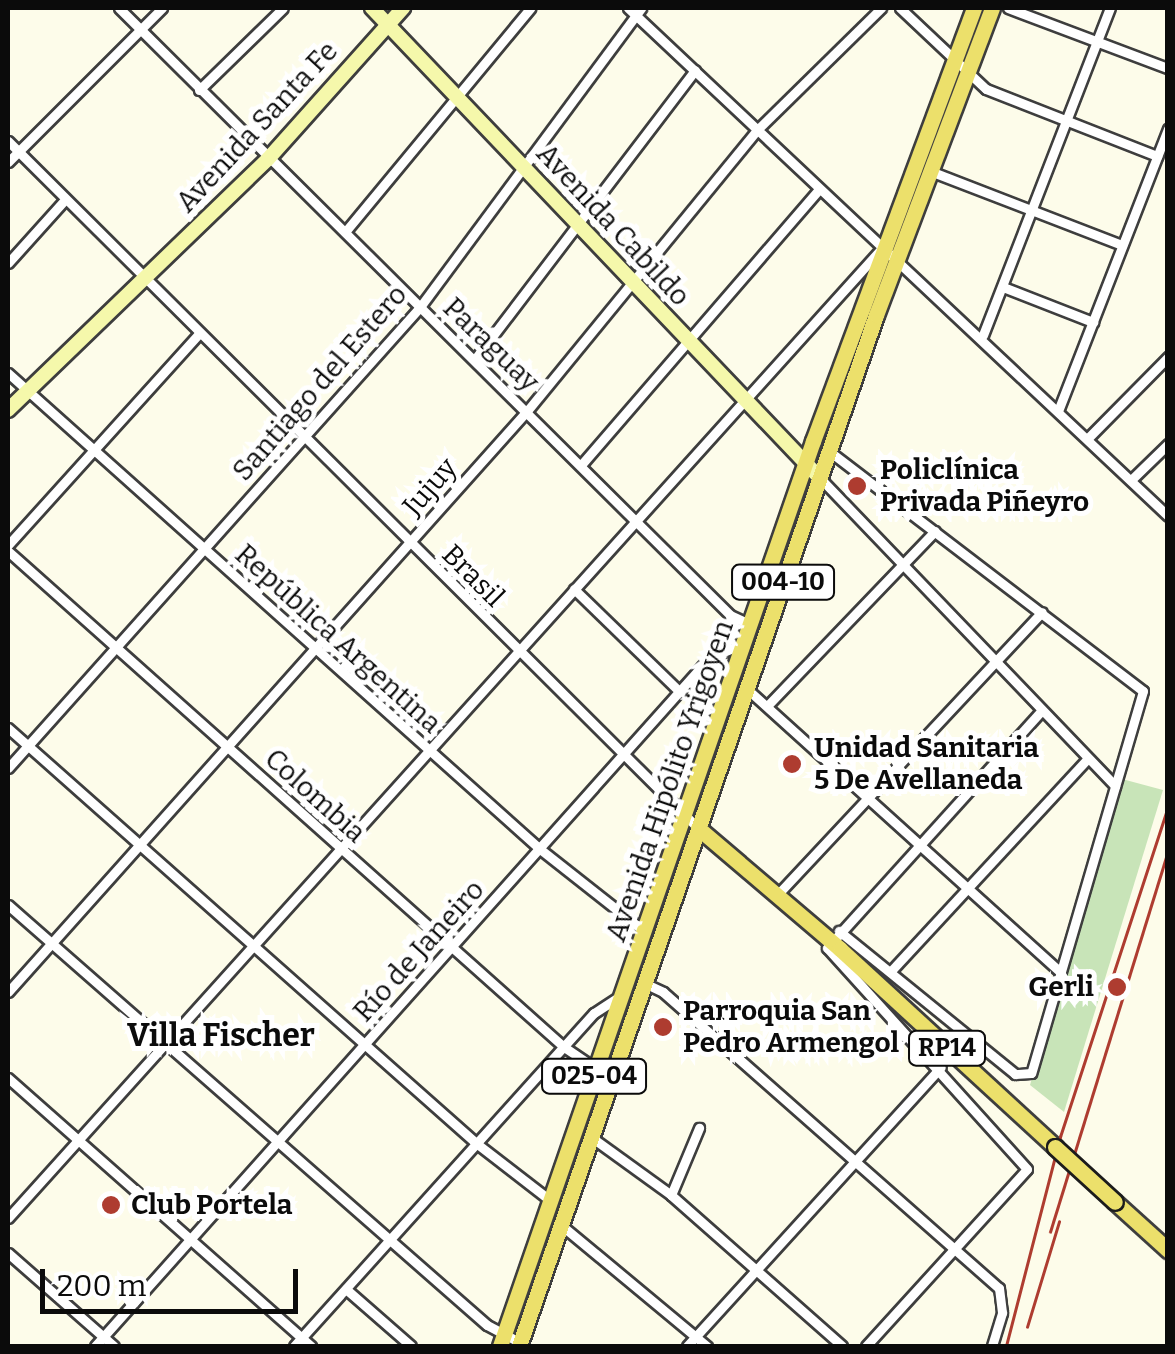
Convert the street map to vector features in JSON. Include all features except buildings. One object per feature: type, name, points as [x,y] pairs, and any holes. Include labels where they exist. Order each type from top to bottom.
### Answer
[{"type":"main road","name":"Avenida Hipólito Yrigoyen","points":[[520,1345],[644,983],[750,625],[883,247],[974,8]]},
{"type":"main road","name":"Avenida Hipólito Yrigoyen","points":[[502,1341],[644,932],[746,688],[828,450],[992,8]]},
{"type":"main road","name":"RP14","points":[[691,822],[834,936],[1054,1147],[1168,1250]]},
{"type":"street","name":"Paraguay","points":[[119,8],[730,615],[750,625]]},
{"type":"street","points":[[8,162],[162,8]]},
{"type":"street","points":[[199,90],[283,8]]},
{"type":"street","name":"Avenida Cabildo","points":[[372,8],[819,477]]},
{"type":"street","name":"Avenida Santa Fe","points":[[8,410],[268,159],[404,8]]},
{"type":"street","points":[[345,232],[530,8]]},
{"type":"street","name":"Jujuy","points":[[8,992],[528,411],[757,130],[881,8]]},
{"type":"street","points":[[900,8],[986,89],[1157,156]]},
{"type":"street","points":[[1008,8],[1168,68]]},
{"type":"street","points":[[983,335],[1110,8]]},
{"type":"street","points":[[635,10],[819,189],[983,335],[1168,516]]},
{"type":"street","name":"Santiago del Estero","points":[[8,768],[420,308],[635,10]]},
{"type":"street","points":[[475,359],[695,70]]},
{"type":"street","points":[[1058,410],[1168,128]]},
{"type":"street","name":"Brasil","points":[[8,141],[63,202],[691,822]]},
{"type":"street","points":[[930,170],[1122,245]]},
{"type":"street","points":[[582,465],[819,189]]},
{"type":"street","points":[[8,263],[63,202]]},
{"type":"street","points":[[8,1218],[574,589],[741,397],[883,247]]},
{"type":"street","points":[[1003,287],[1093,322]]},
{"type":"street","points":[[8,548],[198,335]]},
{"type":"street","points":[[1088,438],[1168,357]]},
{"type":"street","name":"República Argentina","points":[[8,373],[24,393],[540,850],[644,932]]},
{"type":"street","points":[[1131,480],[1168,444]]},
{"type":"street","points":[[828,450],[1143,691],[1034,1068],[1014,1074],[890,972],[834,936]]},
{"type":"street","points":[[819,477],[1115,786]]},
{"type":"street","points":[[768,704],[935,531]]},
{"type":"street","name":"Colombia","points":[[8,548],[452,948],[564,1047],[596,1069]]},
{"type":"street","points":[[574,589],[680,692]]},
{"type":"street","points":[[778,894],[1042,612]]},
{"type":"street","name":"Río de Janeiro","points":[[94,1346],[710,658],[745,643]]},
{"type":"street","points":[[746,688],[1060,972]]},
{"type":"street","points":[[866,1346],[1025,1174],[1026,1164],[941,1067],[828,952],[834,936],[1041,711]]},
{"type":"street","points":[[8,728],[476,1143],[551,1200]]},
{"type":"street","points":[[890,972],[1087,759]]},
{"type":"street","points":[[8,905],[502,1341],[520,1345]]},
{"type":"street","points":[[644,983],[662,992],[999,1288],[1003,1305],[992,1346]]},
{"type":"street","points":[[297,1342],[564,1047],[623,994]]},
{"type":"street","points":[[687,1346],[941,1067]]},
{"type":"street","points":[[8,1078],[190,1240],[297,1342],[310,1346]]},
{"type":"street","points":[[671,1195],[699,1128]]},
{"type":"street","points":[[592,1137],[671,1195],[842,1346]]},
{"type":"street","points":[[561,1225],[707,1346]]},
{"type":"street","points":[[8,1253],[114,1346]]},
{"type":"street","points":[[347,1290],[410,1346]]},
{"type":"green space","points":[[1122,779],[1163,790],[1064,1112],[1030,1085]]},
{"type":"railway","points":[[1006,1346],[1060,1137],[1168,806]]},
{"type":"railway","points":[[1050,1232],[1168,850]]},
{"type":"railway","points":[[1027,1327],[1059,1222]]},
{"type":"place","name":"Policlínica Privada Piñeyro","points":[[857,486]]},
{"type":"place","name":"Unidad Sanitaria 5 De Avellaneda","points":[[792,764]]},
{"type":"place","name":"Gerli","points":[[1117,987]]},
{"type":"place","name":"Parroquia San Pedro Armengol","points":[[663,1027]]},
{"type":"place","name":"Club Portela","points":[[111,1205]]},
{"type":"district","name":"Villa Fischer","points":[[221,1035]]}]
